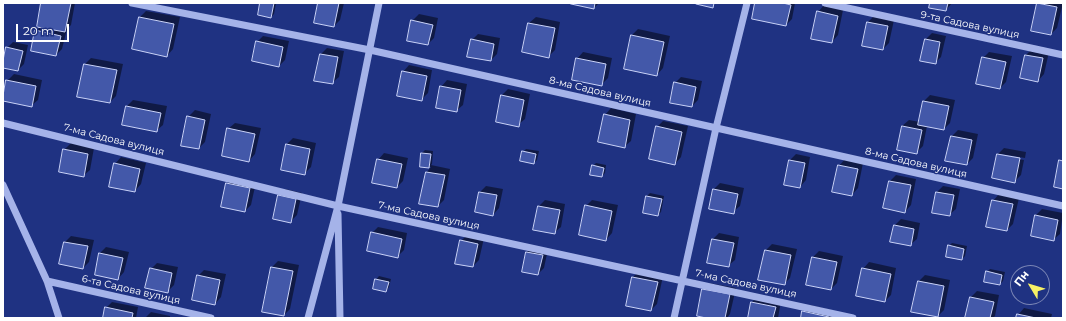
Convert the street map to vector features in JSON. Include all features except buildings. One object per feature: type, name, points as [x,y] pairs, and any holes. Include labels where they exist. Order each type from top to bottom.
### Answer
[{"type":"street","name":"8-ма Садова вулиця","points":[[132,3],[370,50],[1063,206]]},
{"type":"street","points":[[308,318],[338,206],[379,3]]},
{"type":"street","points":[[674,318],[716,128],[747,3]]},
{"type":"street","name":"9-та Садова вулиця","points":[[826,3],[1063,55]]},
{"type":"street","name":"7-ма Садова вулиця","points":[[3,123],[338,206],[853,318]]},
{"type":"street","points":[[3,185],[47,281],[59,318]]},
{"type":"street","points":[[338,206],[340,318]]},
{"type":"street","name":"6-та Садова вулиця","points":[[47,281],[211,318]]}]
